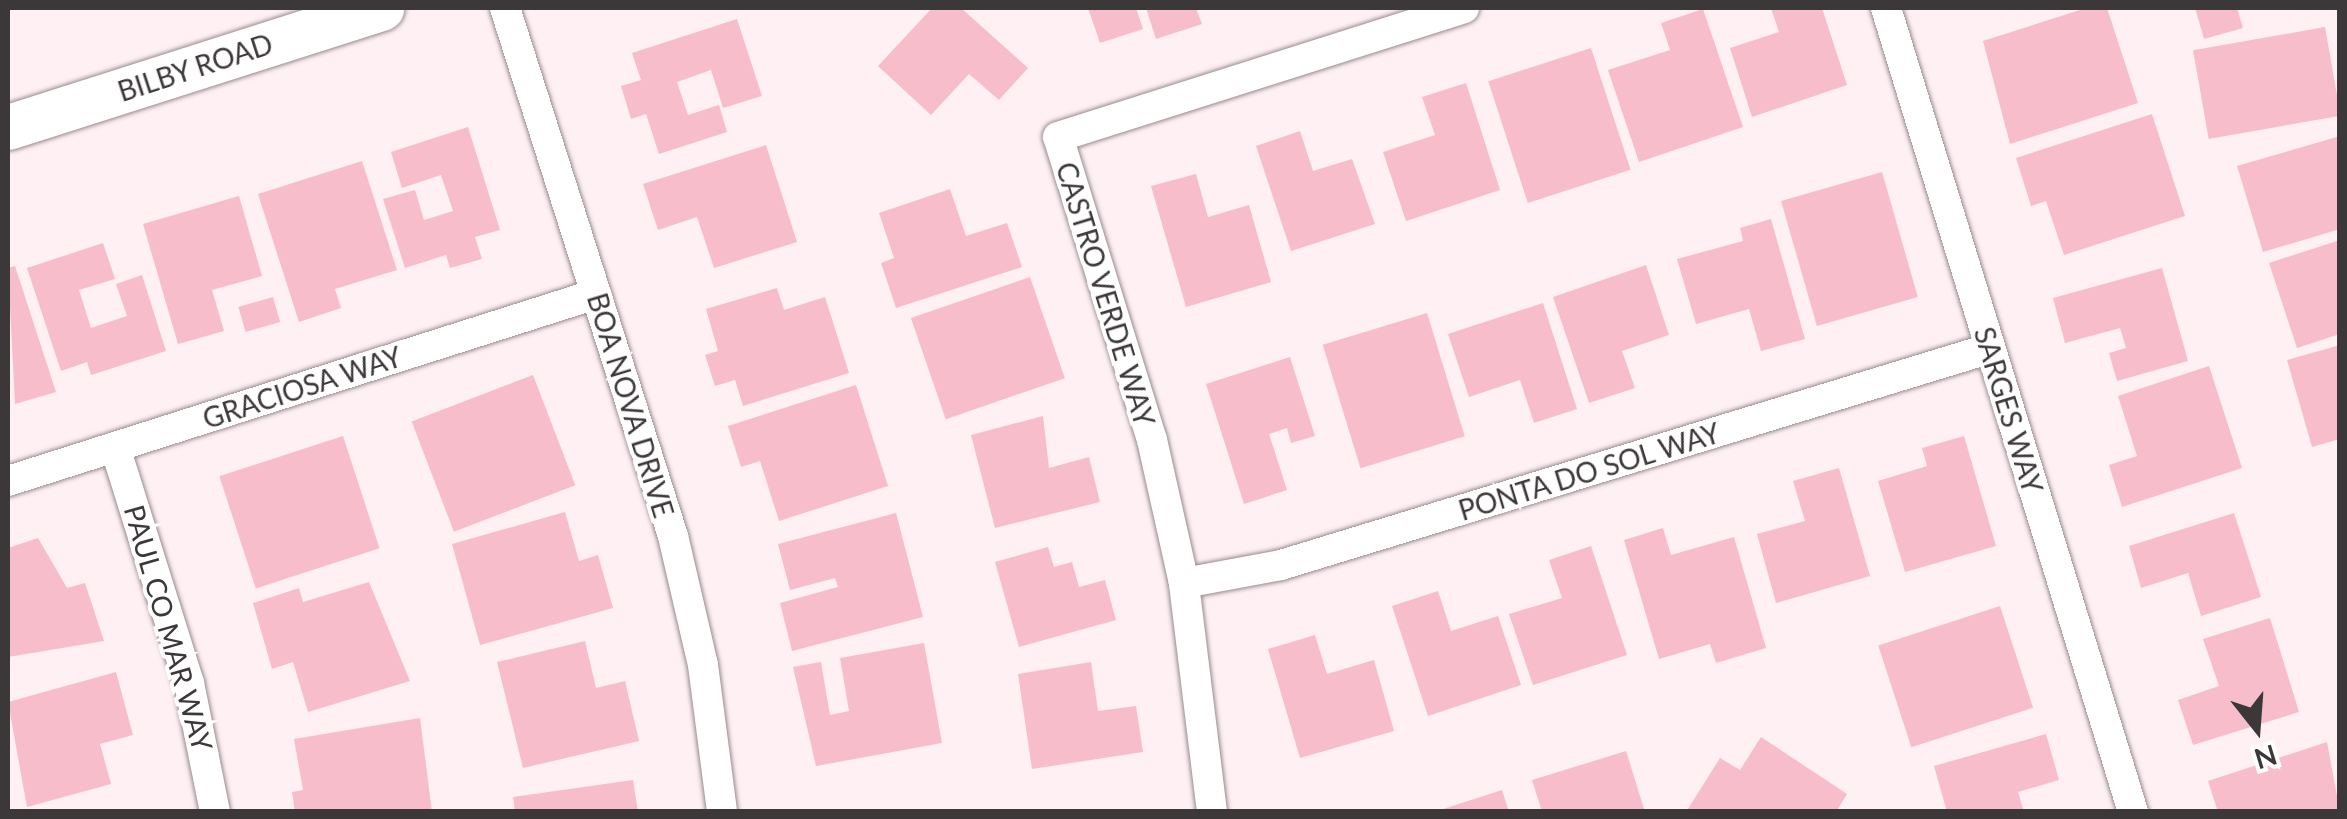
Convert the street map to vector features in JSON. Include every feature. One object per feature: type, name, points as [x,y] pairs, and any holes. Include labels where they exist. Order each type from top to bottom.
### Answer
[{"type":"main road","name":"BILBY ROAD","points":[[8,127],[382,8]]},
{"type":"street","name":"BOA NOVA DRIVE","points":[[505,8],[673,536],[703,665],[722,812]]},
{"type":"street","name":"CASTRO VERDE WAY","points":[[1212,812],[1184,583],[1152,440],[1058,137],[1464,8]]},
{"type":"street","name":"SARGES WAY","points":[[1886,8],[2133,812]]},
{"type":"street","name":"GRACIOSA WAY","points":[[8,481],[596,294]]},
{"type":"street","name":"PONTA DO SOL WAY","points":[[1184,583],[1281,565],[1990,348]]},
{"type":"street","name":"PAUL CO MAR WAY","points":[[115,447],[189,684],[215,812]]},
{"type":"building","points":[[932,8],[961,8],[1028,68],[999,100],[969,74],[931,115],[878,66]]},
{"type":"building","points":[[1088,8],[1136,8],[1143,29],[1100,43]]},
{"type":"building","points":[[1146,8],[1196,8],[1202,24],[1156,39]]},
{"type":"building","points":[[1771,8],[1822,8],[1847,85],[1752,117],[1730,48],[1779,32]]},
{"type":"building","points":[[2086,8],[2107,8],[2138,103],[2010,144],[1983,41]]},
{"type":"building","points":[[2195,8],[2237,8],[2243,28],[2204,39]]},
{"type":"building","points":[[1703,9],[1743,127],[1639,162],[1608,70],[1670,50],[1661,23]]},
{"type":"building","points":[[737,19],[762,96],[723,108],[711,70],[677,82],[688,115],[719,105],[727,132],[659,154],[646,114],[631,119],[621,86],[641,80],[632,53]]},
{"type":"building","points":[[2325,27],[2340,116],[2209,139],[2193,50]]},
{"type":"building","points":[[1591,48],[1631,170],[1528,203],[1488,81]]},
{"type":"building","points":[[1466,83],[1500,190],[1406,221],[1383,152],[1435,135],[1422,97]]},
{"type":"building","points":[[2152,114],[2185,216],[2064,255],[2046,201],[2031,206],[2016,158]]},
{"type":"building","points":[[468,127],[500,230],[475,237],[482,259],[450,268],[446,255],[405,268],[383,199],[415,190],[424,220],[453,211],[441,175],[402,188],[391,152]]},
{"type":"building","points":[[1300,131],[1313,171],[1352,159],[1375,224],[1291,251],[1256,146]]},
{"type":"building","points":[[2340,136],[2340,229],[2263,252],[2237,166]]},
{"type":"building","points":[[766,145],[797,242],[714,268],[697,217],[658,230],[643,184]]},
{"type":"building","points":[[362,161],[397,270],[335,289],[341,308],[299,322],[258,194]]},
{"type":"building","points":[[1882,172],[1918,297],[1817,326],[1781,201]]},
{"type":"building","points":[[1196,174],[1208,217],[1249,205],[1271,282],[1186,307],[1151,186]]},
{"type":"building","points":[[950,189],[966,236],[1007,223],[1022,267],[896,308],[881,263],[894,258],[879,213]]},
{"type":"building","points":[[239,196],[262,276],[212,290],[224,331],[178,344],[143,224]]},
{"type":"building","points":[[1771,219],[1805,339],[1761,351],[1749,309],[1696,324],[1677,259],[1743,241],[1740,228]]},
{"type":"building","points":[[2340,240],[2340,334],[2297,348],[2269,263]]},
{"type":"building","points":[[103,243],[115,279],[79,290],[91,328],[127,316],[116,284],[142,275],[166,351],[91,375],[87,362],[61,371],[27,268]]},
{"type":"building","points":[[1646,265],[1669,335],[1622,351],[1635,388],[1589,403],[1553,297]]},
{"type":"building","points":[[15,266],[56,392],[15,404],[8,268]]},
{"type":"building","points":[[2162,268],[2188,361],[2117,381],[2109,353],[2126,348],[2120,328],[2065,343],[2053,298]]},
{"type":"building","points":[[1030,277],[1065,378],[946,419],[911,318]]},
{"type":"building","points":[[777,288],[784,310],[825,297],[849,373],[743,406],[735,380],[715,386],[705,355],[718,351],[706,309]]},
{"type":"building","points":[[273,297],[280,322],[246,332],[238,307]]},
{"type":"building","points":[[1543,303],[1577,409],[1534,423],[1520,380],[1469,397],[1448,334]]},
{"type":"building","points":[[1427,313],[1465,436],[1360,468],[1323,345]]},
{"type":"building","points":[[2340,345],[2340,439],[2312,447],[2287,360]]},
{"type":"building","points":[[1290,357],[1315,436],[1291,443],[1287,428],[1269,434],[1287,490],[1244,504],[1206,384]]},
{"type":"building","points":[[2209,366],[2242,468],[2122,507],[2109,465],[2137,456],[2118,396]]},
{"type":"building","points":[[533,375],[575,485],[454,532],[412,422]]},
{"type":"building","points":[[856,385],[888,486],[779,521],[760,461],[741,467],[728,426]]},
{"type":"building","points":[[1043,416],[1049,468],[1089,457],[1100,502],[995,528],[971,435]]},
{"type":"building","points":[[343,436],[379,548],[256,588],[219,476]]},
{"type":"building","points":[[1964,436],[1996,546],[1905,572],[1878,481],[1927,466],[1922,448]]},
{"type":"building","points":[[1839,468],[1870,576],[1776,603],[1757,534],[1805,521],[1793,481]]},
{"type":"building","points":[[565,512],[579,561],[598,555],[613,608],[480,645],[452,544]]},
{"type":"building","points":[[896,513],[923,617],[792,651],[780,603],[838,587],[835,578],[790,590],[778,544]]},
{"type":"building","points":[[2234,513],[2261,597],[2201,616],[2188,573],[2141,588],[2129,546]]},
{"type":"building","points":[[1663,528],[1671,555],[1734,537],[1766,648],[1716,663],[1710,644],[1659,659],[1624,540]]},
{"type":"building","points":[[38,538],[67,588],[85,583],[104,641],[8,657],[8,548]]},
{"type":"building","points":[[1591,546],[1627,655],[1533,685],[1509,614],[1562,598],[1549,560]]},
{"type":"building","points":[[1048,547],[1054,567],[1072,562],[1079,587],[1105,580],[1116,620],[1019,647],[995,562]]},
{"type":"building","points":[[369,582],[410,681],[308,712],[293,662],[272,669],[253,603],[299,588],[303,602]]},
{"type":"building","points":[[1438,591],[1451,631],[1498,616],[1521,685],[1428,716],[1392,606]]},
{"type":"building","points":[[2000,606],[2033,708],[1911,747],[1878,646]]},
{"type":"building","points":[[2270,618],[2299,712],[2193,745],[2178,700],[2219,686],[2203,639]]},
{"type":"building","points":[[1315,635],[1327,674],[1374,660],[1394,731],[1300,758],[1268,649]]},
{"type":"building","points":[[585,641],[596,688],[625,681],[639,741],[523,768],[497,662]]},
{"type":"building","points":[[924,643],[942,743],[816,766],[793,667],[821,662],[830,715],[849,711],[840,658]]},
{"type":"building","points":[[1091,662],[1098,711],[1136,706],[1143,752],[1032,769],[1018,674]]},
{"type":"building","points":[[116,672],[133,735],[100,744],[111,784],[27,807],[8,702]]},
{"type":"building","points":[[420,718],[432,812],[295,812],[292,792],[303,790],[294,739]]},
{"type":"building","points":[[2046,734],[2059,780],[2018,792],[2024,812],[1947,812],[1934,766]]},
{"type":"building","points":[[1761,737],[1847,794],[1836,812],[1686,812],[1720,758],[1740,770]]},
{"type":"building","points":[[2327,742],[2340,812],[2218,812],[2208,781]]},
{"type":"building","points":[[1626,751],[1645,812],[1542,812],[1532,780]]},
{"type":"building","points":[[633,780],[638,812],[515,812],[513,797]]},
{"type":"building","points":[[1502,790],[1509,812],[1437,812],[1437,811]]}]
